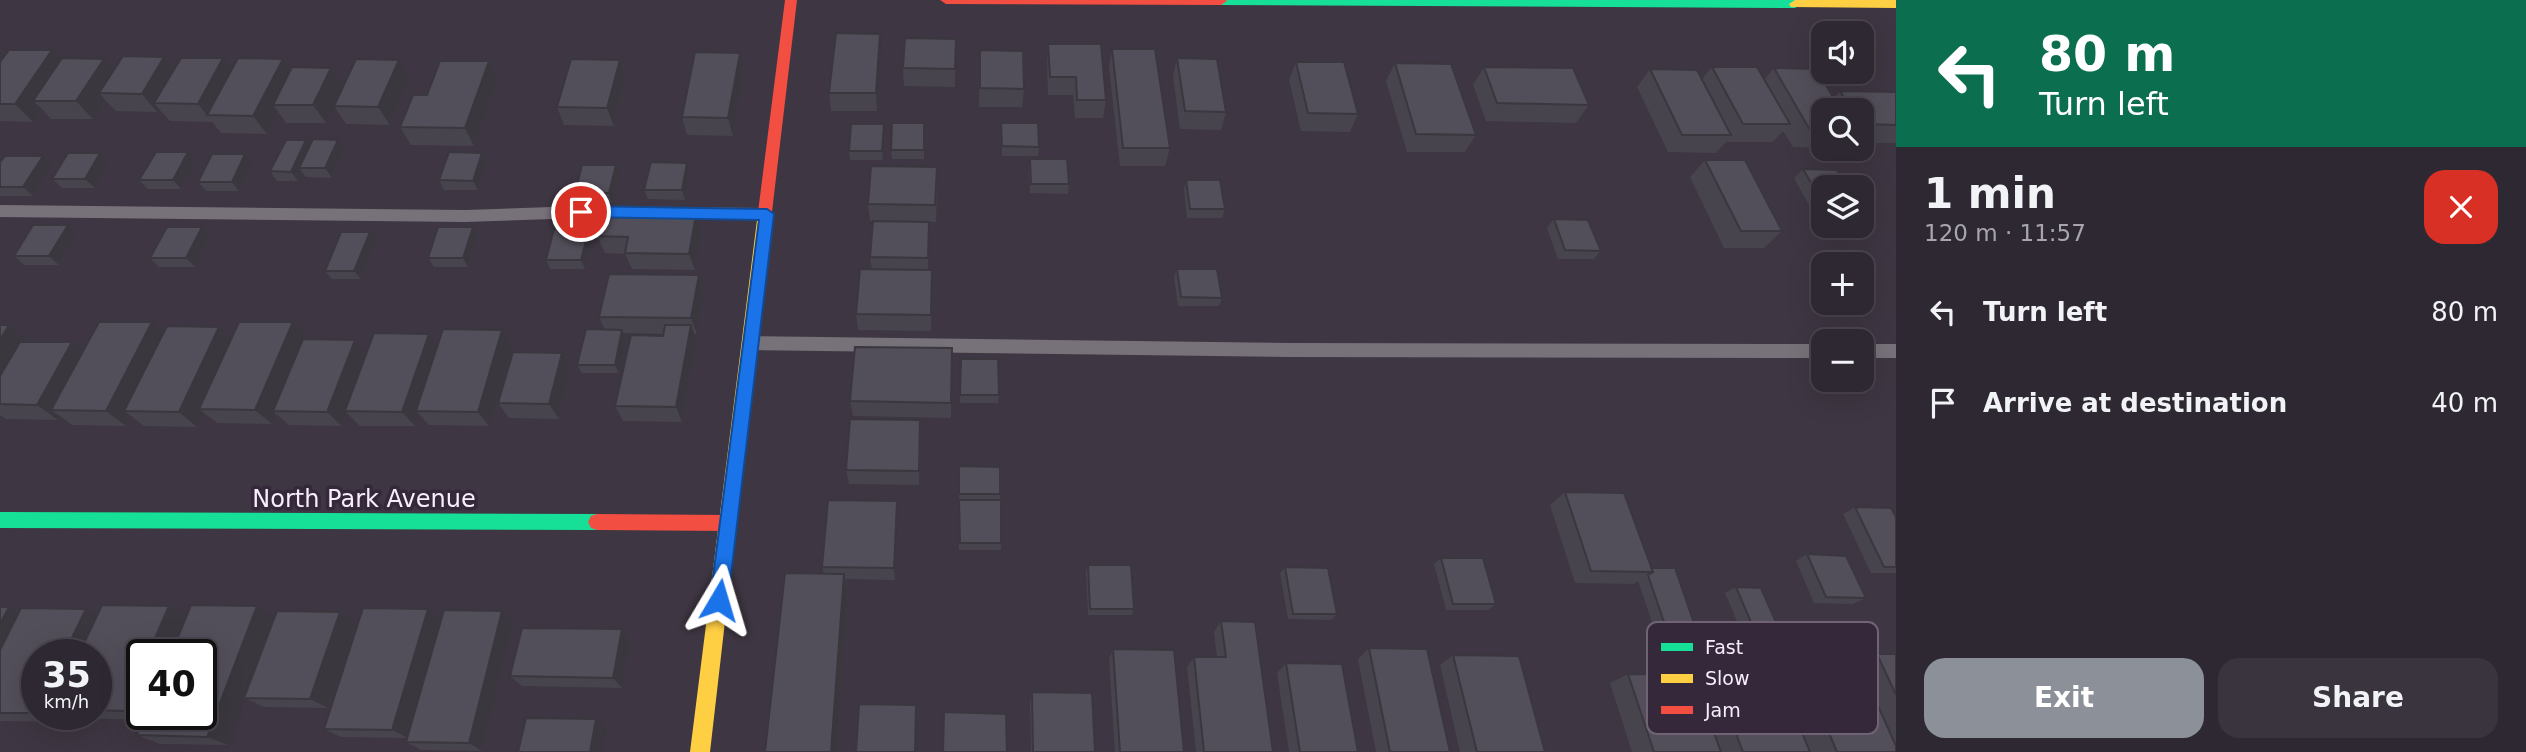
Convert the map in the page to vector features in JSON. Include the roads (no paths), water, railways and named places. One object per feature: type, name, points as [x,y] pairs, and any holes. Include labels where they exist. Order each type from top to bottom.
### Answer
[{"type":"street","points":[[700,752],[791,0]]},
{"type":"street","points":[[946,0],[1896,4]]},
{"type":"street","name":"North Park Avenue","points":[[0,520],[728,523]]},
{"type":"lane","points":[[0,211],[465,216],[581,212],[767,214]]},
{"type":"lane","points":[[751,343],[1290,350],[1811,351]]},
{"type":"lane","points":[[1874,351],[1896,351]]}]
